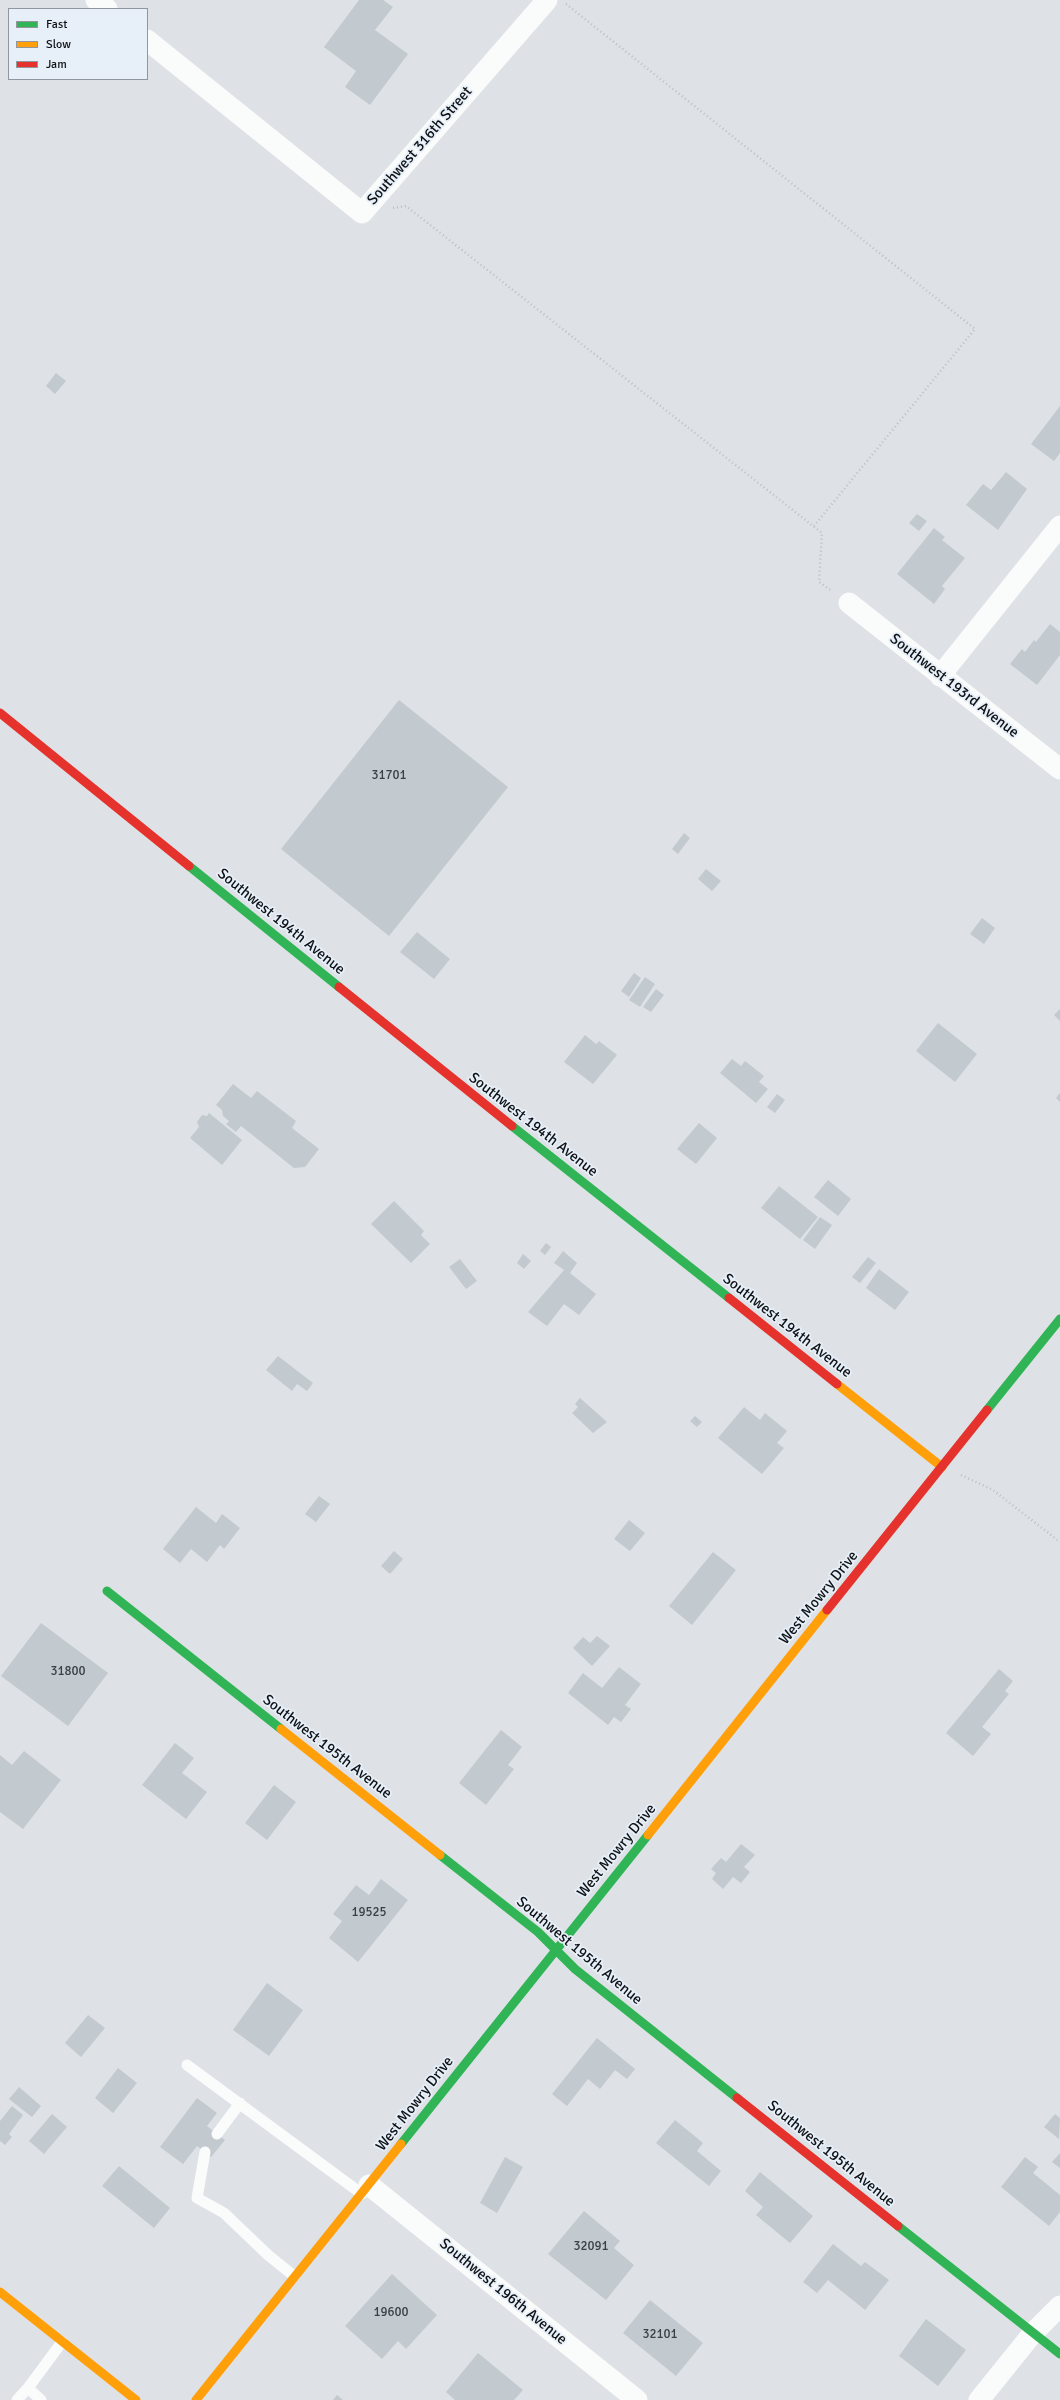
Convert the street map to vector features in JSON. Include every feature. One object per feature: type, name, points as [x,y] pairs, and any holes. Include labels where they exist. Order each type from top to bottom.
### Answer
[{"type":"street","points":[[96,0],[106,8]]},
{"type":"street","name":"Southwest 316th Street","points":[[148,41],[362,214],[547,0]]},
{"type":"street","points":[[940,676],[1060,526]]},
{"type":"street","name":"Southwest 193rd Avenue","points":[[849,603],[1060,769]]},
{"type":"street","name":"Southwest 194th Avenue","points":[[0,712],[465,1089],[942,1467]]},
{"type":"street","name":"West Mowry Drive","points":[[196,2400],[1060,1319]]},
{"type":"street","name":"Southwest 195th Avenue","points":[[107,1591],[531,1927],[575,1969],[1060,2354]]},
{"type":"street","name":"Southwest 196th Avenue","points":[[365,2189],[637,2400]]},
{"type":"street","points":[[0,2292],[136,2400]]},
{"type":"street","points":[[979,2400],[1033,2333],[1060,2306]]},
{"type":"lane","points":[[187,2064],[240,2103],[365,2189]]},
{"type":"lane","points":[[217,2134],[240,2103]]},
{"type":"lane","points":[[205,2152],[197,2198],[224,2213],[268,2255],[294,2276]]},
{"type":"lane","points":[[17,2400],[28,2388],[62,2342]]},
{"type":"lane","points":[[28,2388],[41,2400]]},
{"type":"path","points":[[561,0],[975,329],[814,526]]},
{"type":"path","points":[[362,214],[406,206],[814,526],[822,533],[819,582],[849,603]]},
{"type":"path","points":[[942,1467],[993,1490],[1060,1542]]},
{"type":"building","points":[[359,0],[383,0],[393,7],[375,30],[408,54],[370,105],[345,87],[356,71],[324,47]]},
{"type":"building","points":[[56,373],[66,381],[55,394],[46,386]]},
{"type":"building","points":[[1060,406],[1060,453],[1054,461],[1031,444]]},
{"type":"building","points":[[1006,472],[1027,489],[998,530],[966,505],[983,484],[991,490]]},
{"type":"building","points":[[917,514],[927,521],[919,531],[909,523]]},
{"type":"building","points":[[934,528],[945,537],[942,540],[965,558],[942,586],[945,589],[934,604],[897,574]]},
{"type":"building","points":[[1050,624],[1060,632],[1060,655],[1037,685],[1010,664],[1022,649],[1025,652],[1034,640],[1036,642]]},
{"type":"building","points":[[399,700],[508,787],[389,936],[281,849]]},
{"type":"building","points":[[684,833],[690,838],[678,854],[672,849]]},
{"type":"building","points":[[706,869],[721,881],[712,891],[698,879]]},
{"type":"building","points":[[982,918],[995,928],[984,944],[970,934]]},
{"type":"building","points":[[417,932],[450,959],[434,979],[400,952]]},
{"type":"building","points":[[634,973],[641,978],[629,997],[621,991]]},
{"type":"building","points":[[645,977],[655,984],[640,1007],[629,1000]]},
{"type":"building","points":[[656,989],[664,995],[651,1012],[643,1007]]},
{"type":"building","points":[[1060,1009],[1060,1021],[1054,1015]]},
{"type":"building","points":[[938,1023],[977,1054],[955,1082],[916,1051]]},
{"type":"building","points":[[585,1035],[596,1044],[599,1041],[617,1055],[593,1084],[564,1062]]},
{"type":"building","points":[[732,1059],[741,1066],[745,1061],[764,1076],[759,1082],[768,1089],[756,1103],[720,1073]]},
{"type":"building","points":[[233,1084],[251,1098],[257,1091],[296,1121],[292,1128],[319,1149],[305,1167],[294,1168],[241,1126],[236,1132],[226,1124],[229,1121],[223,1116],[222,1110],[216,1105]]},
{"type":"building","points":[[1060,1093],[1060,1102],[1056,1098]]},
{"type":"building","points":[[777,1094],[785,1100],[775,1113],[767,1107]]},
{"type":"building","points":[[209,1113],[242,1140],[222,1165],[190,1138],[199,1127],[197,1122],[202,1115],[207,1116]]},
{"type":"building","points":[[699,1123],[717,1138],[696,1164],[677,1149]]},
{"type":"building","points":[[828,1180],[851,1199],[838,1216],[814,1197]]},
{"type":"building","points":[[779,1186],[818,1217],[800,1239],[761,1208]]},
{"type":"building","points":[[394,1201],[424,1231],[421,1235],[430,1244],[411,1263],[371,1224]]},
{"type":"building","points":[[820,1217],[832,1225],[815,1249],[803,1240]]},
{"type":"building","points":[[546,1243],[551,1247],[545,1255],[540,1251]]},
{"type":"building","points":[[563,1251],[577,1263],[570,1273],[596,1294],[579,1315],[564,1304],[547,1326],[528,1312],[564,1270],[554,1263]]},
{"type":"building","points":[[523,1254],[531,1261],[524,1269],[517,1263]]},
{"type":"building","points":[[868,1257],[876,1263],[860,1283],[852,1277]]},
{"type":"building","points":[[460,1259],[477,1281],[466,1289],[449,1267]]},
{"type":"building","points":[[879,1269],[909,1292],[895,1310],[866,1288]]},
{"type":"building","points":[[278,1356],[313,1383],[307,1391],[297,1384],[292,1391],[266,1370]]},
{"type":"building","points":[[580,1398],[607,1422],[593,1433],[572,1413],[578,1407],[575,1404]]},
{"type":"building","points":[[744,1407],[760,1420],[765,1413],[787,1431],[777,1443],[784,1448],[762,1474],[718,1438]]},
{"type":"building","points":[[695,1416],[702,1422],[697,1427],[690,1421]]},
{"type":"building","points":[[319,1496],[330,1504],[316,1522],[305,1514]]},
{"type":"building","points":[[196,1507],[216,1523],[222,1514],[240,1528],[224,1549],[220,1545],[207,1562],[191,1549],[180,1563],[163,1549]]},
{"type":"building","points":[[629,1520],[645,1533],[630,1551],[614,1539]]},
{"type":"building","points":[[394,1551],[403,1559],[390,1574],[381,1566]]},
{"type":"building","points":[[713,1552],[736,1570],[692,1625],[669,1606]]},
{"type":"building","points":[[41,1623],[108,1673],[68,1726],[1,1676]]},
{"type":"building","points":[[597,1636],[610,1646],[592,1666],[573,1648],[583,1637],[590,1643]]},
{"type":"building","points":[[619,1667],[641,1684],[625,1705],[631,1709],[621,1722],[614,1717],[608,1725],[568,1693],[583,1673],[602,1688]]},
{"type":"building","points":[[999,1669],[1013,1681],[1005,1691],[1009,1694],[982,1727],[991,1734],[973,1756],[946,1733]]},
{"type":"building","points":[[501,1730],[522,1747],[508,1765],[514,1769],[486,1805],[459,1783]]},
{"type":"building","points":[[175,1743],[194,1758],[182,1773],[207,1792],[186,1819],[142,1785]]},
{"type":"building","points":[[24,1751],[61,1780],[23,1829],[0,1812],[0,1755],[12,1765]]},
{"type":"building","points":[[274,1785],[296,1802],[267,1840],[245,1823]]},
{"type":"building","points":[[741,1844],[755,1855],[744,1867],[750,1872],[741,1883],[733,1877],[723,1889],[712,1879],[716,1873],[711,1869],[721,1858],[726,1862]]},
{"type":"building","points":[[381,1879],[408,1900],[358,1962],[329,1938],[342,1921],[333,1914],[356,1885],[369,1895]]},
{"type":"building","points":[[267,1983],[303,2010],[269,2056],[233,2030]]},
{"type":"building","points":[[88,2015],[105,2028],[81,2057],[65,2043]]},
{"type":"building","points":[[597,2038],[635,2069],[627,2079],[615,2070],[600,2089],[588,2079],[567,2106],[552,2094]]},
{"type":"building","points":[[118,2068],[137,2083],[113,2113],[95,2098]]},
{"type":"building","points":[[19,2087],[41,2106],[32,2117],[9,2099]]},
{"type":"building","points":[[197,2098],[217,2113],[207,2126],[225,2140],[211,2157],[197,2146],[183,2164],[160,2147]]},
{"type":"building","points":[[12,2106],[23,2115],[9,2134],[12,2137],[5,2145],[0,2141],[0,2121]]},
{"type":"building","points":[[52,2114],[67,2127],[44,2154],[29,2141]]},
{"type":"building","points":[[1055,2114],[1060,2118],[1059,2139],[1044,2127]]},
{"type":"building","points":[[675,2120],[703,2143],[697,2151],[721,2171],[709,2186],[656,2143]]},
{"type":"building","points":[[1060,2153],[1060,2168],[1052,2162]]},
{"type":"building","points":[[505,2157],[523,2167],[497,2213],[480,2203]]},
{"type":"building","points":[[1025,2157],[1038,2167],[1033,2173],[1060,2195],[1060,2212],[1049,2226],[1001,2187]]},
{"type":"building","points":[[119,2166],[170,2208],[154,2228],[102,2186]]},
{"type":"building","points":[[760,2172],[813,2216],[790,2243],[756,2215],[763,2207],[745,2191]]},
{"type":"building","points":[[584,2211],[620,2241],[614,2248],[634,2265],[606,2300],[548,2254]]},
{"type":"building","points":[[833,2244],[861,2266],[865,2262],[889,2280],[865,2310],[828,2280],[817,2293],[803,2282]]},
{"type":"building","points":[[392,2274],[437,2315],[406,2349],[398,2341],[382,2359],[345,2326]]},
{"type":"building","points":[[650,2300],[703,2343],[676,2376],[623,2333]]},
{"type":"building","points":[[926,2319],[966,2350],[938,2386],[899,2356]]},
{"type":"building","points":[[478,2353],[523,2390],[514,2400],[455,2400],[446,2392]]},
{"type":"building","points":[[337,2395],[343,2400],[333,2400]]},
{"type":"traffic: fast","points":[[189,866],[339,987]]},
{"type":"traffic: fast","points":[[512,1126],[729,1298]]},
{"type":"traffic: fast","points":[[987,1410],[1060,1319]]},
{"type":"traffic: fast","points":[[107,1591],[281,1729]]},
{"type":"traffic: fast","points":[[401,2144],[648,1835]]},
{"type":"traffic: fast","points":[[440,1855],[538,1932],[575,1969],[737,2098]]},
{"type":"traffic: fast","points":[[898,2226],[1060,2354]]},
{"type":"traffic: slow","points":[[837,1384],[942,1467]]},
{"type":"traffic: slow","points":[[648,1835],[827,1610]]},
{"type":"traffic: slow","points":[[281,1729],[440,1855]]},
{"type":"traffic: slow","points":[[196,2400],[401,2144]]},
{"type":"traffic: slow","points":[[0,2292],[136,2400]]},
{"type":"traffic: jam","points":[[0,713],[189,866]]},
{"type":"traffic: jam","points":[[339,987],[512,1126]]},
{"type":"traffic: jam","points":[[729,1298],[837,1384]]},
{"type":"traffic: jam","points":[[827,1610],[987,1410]]},
{"type":"traffic: jam","points":[[737,2098],[898,2226]]}]
